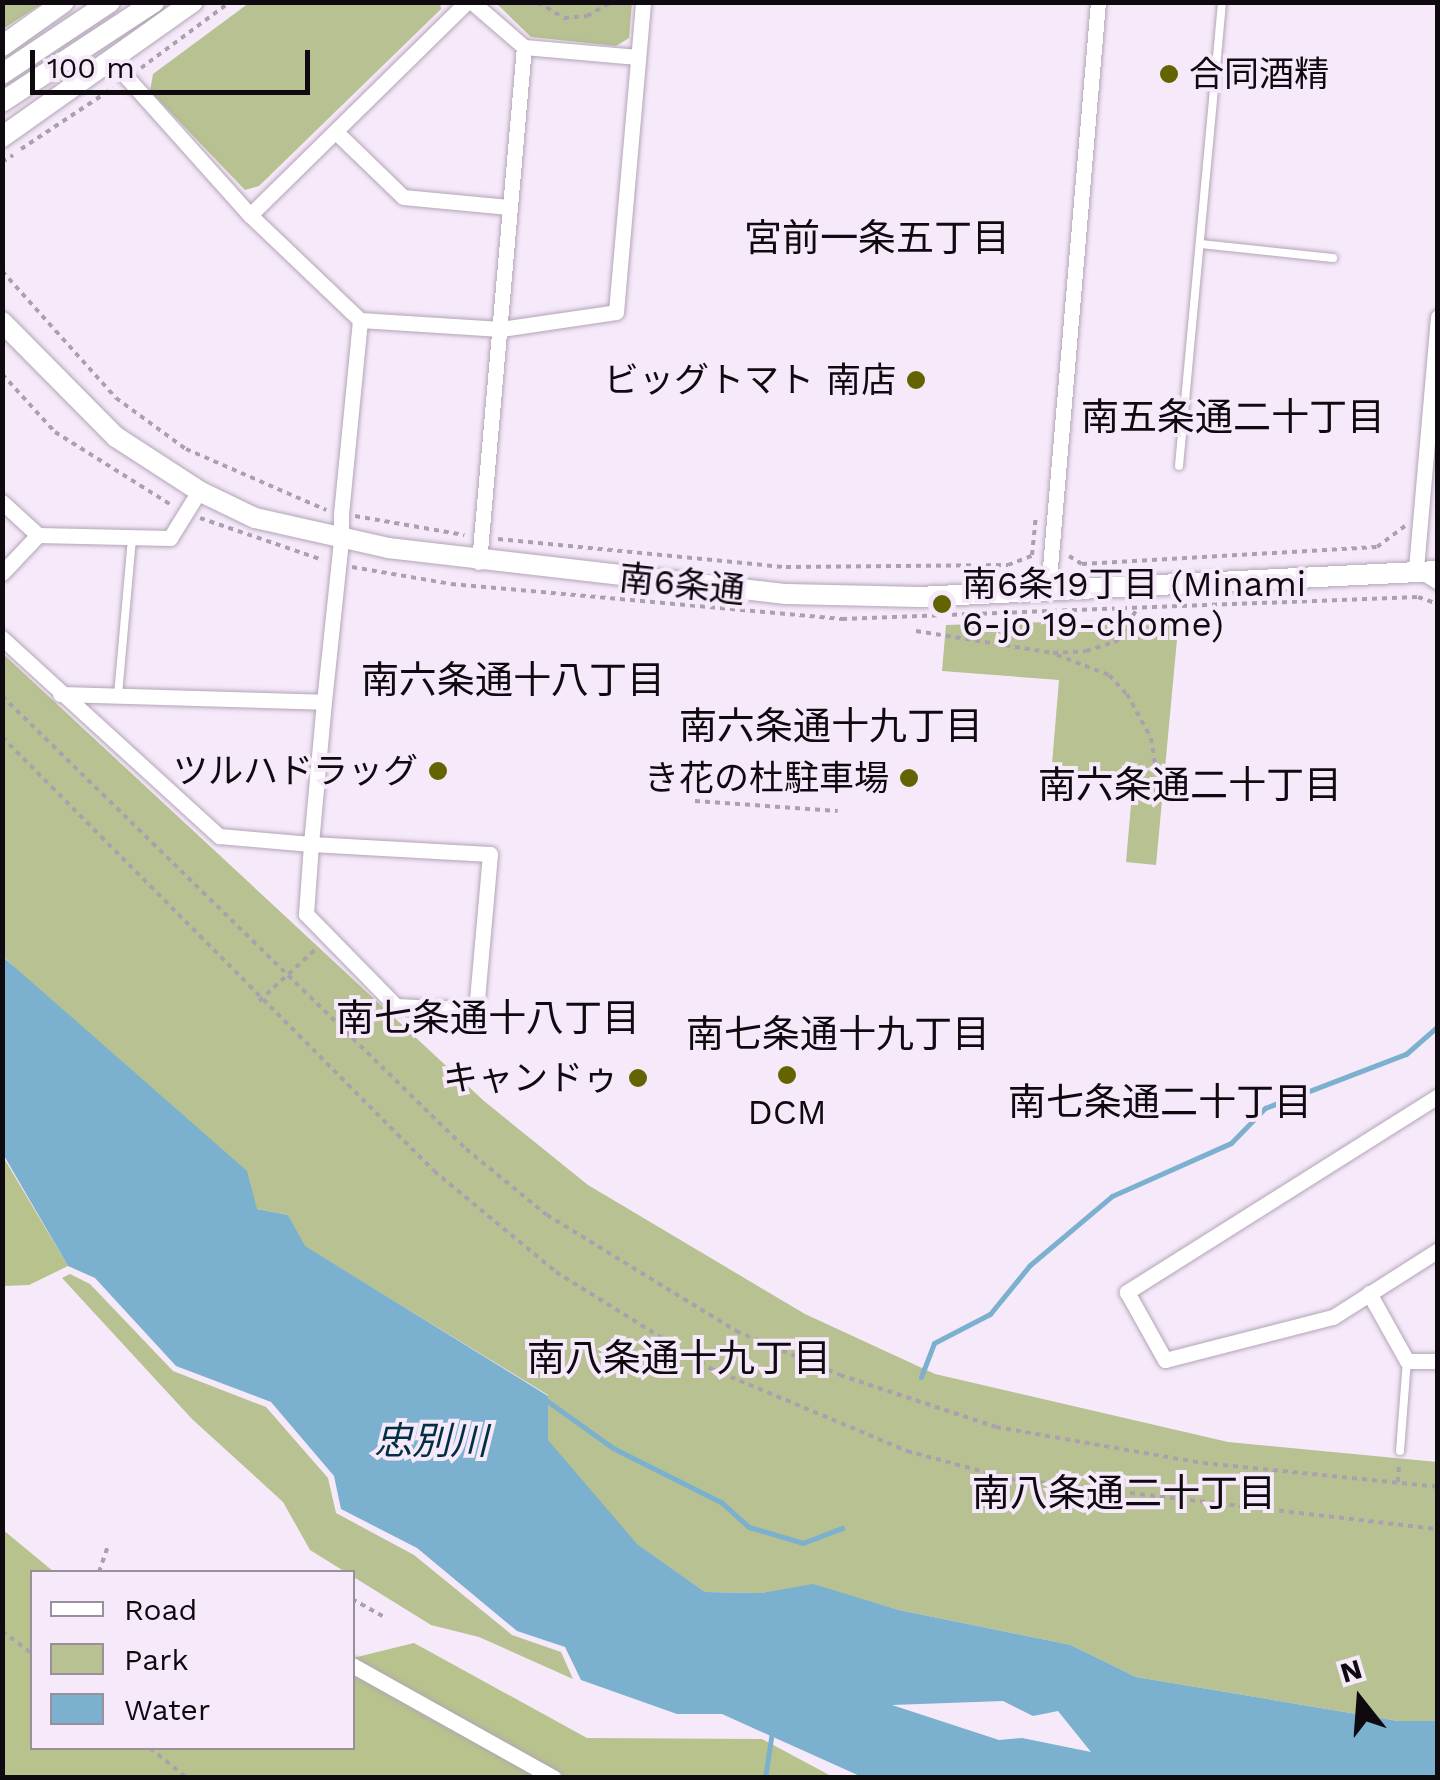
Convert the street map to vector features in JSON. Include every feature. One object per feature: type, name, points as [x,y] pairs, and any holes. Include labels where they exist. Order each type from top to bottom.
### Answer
[{"type":"street","points":[[2,46],[64,2]]},
{"type":"street","points":[[2,74],[110,2]]},
{"type":"street","points":[[6,99],[154,2]]},
{"type":"street","points":[[8,129],[114,62],[193,2]]},
{"type":"street","points":[[250,215],[470,2],[524,47],[638,58]]},
{"type":"street","points":[[114,62],[250,215],[360,320],[501,328],[616,312],[643,2]]},
{"type":"street","points":[[1048,591],[1098,2]]},
{"type":"street","points":[[478,562],[524,47]]},
{"type":"street","points":[[336,132],[404,197],[509,207]]},
{"type":"street","points":[[1438,316],[1433,423],[1420,526],[1427,570],[1438,582]]},
{"type":"street","points":[[2,638],[219,836],[311,844],[490,854],[476,1010],[396,1006],[306,914],[311,844],[360,320]]},
{"type":"street","name":"南6条通","points":[[2,322],[104,426],[198,491],[255,518],[340,540],[478,562],[786,594],[1048,591],[1427,570]]},
{"type":"street","points":[[2,502],[38,536],[170,538],[198,491]]},
{"type":"street","points":[[2,573],[38,536]]},
{"type":"street","points":[[60,694],[324,702]]},
{"type":"street","points":[[1438,1096],[1127,1292],[1165,1360],[1332,1317],[1438,1250]]},
{"type":"street","points":[[1369,1294],[1408,1361],[1438,1362]]},
{"type":"street","points":[[355,1667],[554,1778]]},
{"type":"lane","points":[[1178,466],[1222,2]]},
{"type":"lane","points":[[1200,244],[1333,258]]},
{"type":"lane","points":[[118,696],[132,537]]},
{"type":"lane","points":[[1400,1451],[1408,1361]]},
{"type":"path","points":[[538,2],[564,18],[587,16],[611,2]]},
{"type":"path","points":[[1032,555],[1072,556],[1082,564],[1377,546],[1399,524],[1420,526]]},
{"type":"path","points":[[1052,653],[1116,641],[1136,620],[1140,585]]},
{"type":"path","points":[[916,631],[1052,653],[1109,674],[1127,694],[1151,738],[1156,770]]},
{"type":"path","points":[[2,696],[466,1150],[547,1215],[736,1332],[840,1375],[996,1427],[1202,1463],[1438,1486]]},
{"type":"path","points":[[2,737],[259,1001],[434,1171],[556,1272],[712,1369],[808,1413],[1011,1479],[1438,1530]]},
{"type":"path","points":[[695,801],[838,811]]},
{"type":"path","points":[[259,1001],[304,960]]},
{"type":"path","points":[[1398,1482],[1399,1463]]},
{"type":"path","points":[[100,1570],[108,1546]]},
{"type":"path","points":[[355,1601],[386,1618]]},
{"type":"path","points":[[2,1631],[30,1652]]},
{"type":"path","points":[[152,1750],[187,1778]]},
{"type":"green space","points":[[3,2],[43,2],[43,3],[3,29]]},
{"type":"green space","points":[[440,2],[441,9],[259,186],[245,190],[150,91],[153,74],[249,3]]},
{"type":"green space","points":[[496,3],[632,3],[629,38],[616,46],[531,37]]},
{"type":"green space","points":[[1179,618],[1156,865],[1126,862],[1133,782],[1051,776],[1059,680],[942,671],[946,625]]},
{"type":"green space","points":[[2,653],[484,1101],[588,1185],[805,1314],[935,1374],[1228,1442],[1437,1462],[1437,1721],[1398,1721],[1136,1677],[1071,1645],[899,1610],[813,1585],[761,1593],[705,1592],[635,1543],[547,1440],[548,1395],[304,1246],[288,1215],[257,1209],[3,956]]},
{"type":"green space","points":[[2,1155],[68,1266],[29,1285],[3,1286]]},
{"type":"green space","points":[[70,1274],[90,1284],[173,1371],[266,1407],[328,1478],[336,1513],[414,1555],[512,1635],[561,1652],[573,1679],[479,1637],[431,1625],[355,1578],[355,1570],[342,1570],[310,1550],[283,1502],[192,1419],[62,1278]]},
{"type":"green space","points":[[2,1529],[52,1570],[30,1570],[30,1750],[355,1750],[355,1658],[414,1643],[587,1738],[762,1739],[833,1777],[3,1777]]},
{"type":"water","name":"忠別川","points":[[2,956],[247,1171],[257,1209],[288,1215],[305,1246],[548,1396],[548,1440],[637,1544],[705,1592],[761,1593],[813,1584],[899,1610],[1071,1645],[1136,1677],[1398,1721],[1437,1721],[1437,1777],[862,1777],[722,1714],[677,1714],[581,1680],[565,1647],[517,1631],[417,1548],[341,1509],[334,1476],[271,1402],[176,1366],[95,1278],[68,1266],[3,1154]],"holes":[[[1003,1701],[1033,1716],[1058,1711],[1091,1752],[1022,1738],[999,1740],[892,1705]]]},
{"type":"waterway","points":[[921,1377],[934,1343],[990,1314],[1030,1265],[1112,1196],[1231,1143],[1265,1108],[1406,1054],[1438,1026]]},
{"type":"waterway","points":[[543,1398],[613,1448],[721,1502],[749,1527],[803,1543],[842,1528]]},
{"type":"waterway","points":[[765,1778],[772,1731]]},
{"type":"place","name":"合同酒精","points":[[1169,74]]},
{"type":"place","name":"ビッグトマト 南店","points":[[916,380]]},
{"type":"place","name":"南6条19丁目 (Minami 6-jo 19-chome)","points":[[942,604]]},
{"type":"place","name":"ツルハドラッグ","points":[[438,771]]},
{"type":"place","name":"き花の杜駐車場","points":[[909,778]]},
{"type":"place","name":"DCM","points":[[787,1075]]},
{"type":"place","name":"キャンドゥ","points":[[638,1078]]},
{"type":"district","name":"宮前一条五丁目","points":[[877,239]]},
{"type":"district","name":"南五条通二十丁目","points":[[1233,418]]},
{"type":"district","name":"南六条通十八丁目","points":[[513,681]]},
{"type":"district","name":"南六条通十九丁目","points":[[831,727]]},
{"type":"district","name":"南六条通二十丁目","points":[[1190,786]]},
{"type":"district","name":"南七条通十八丁目","points":[[488,1019]]},
{"type":"district","name":"南七条通十九丁目","points":[[838,1035]]},
{"type":"district","name":"南七条通二十丁目","points":[[1160,1103]]},
{"type":"district","name":"南八条通十九丁目","points":[[679,1359]]},
{"type":"district","name":"南八条通二十丁目","points":[[1124,1494]]}]
